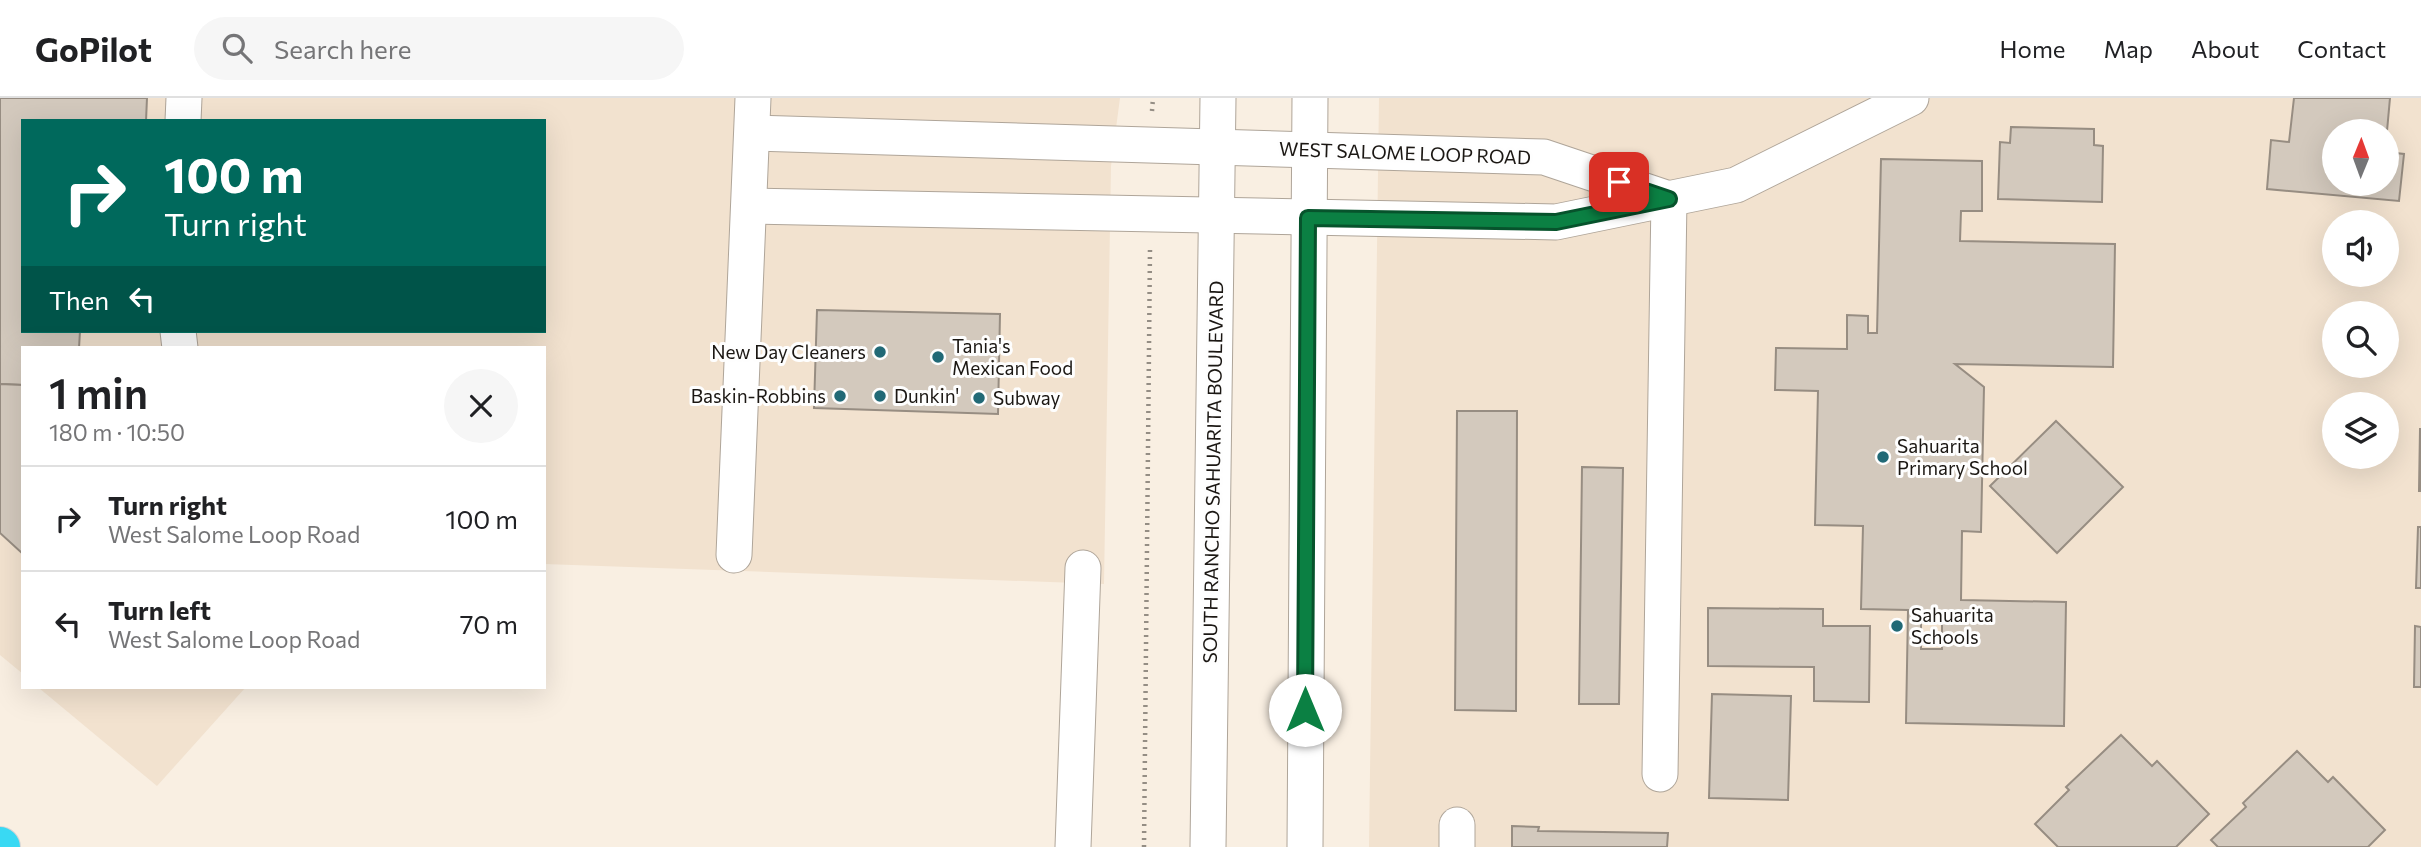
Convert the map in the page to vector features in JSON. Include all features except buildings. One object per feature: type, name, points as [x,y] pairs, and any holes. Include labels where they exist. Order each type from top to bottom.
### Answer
[{"type":"street","points":[[183,119],[184,98]]},
{"type":"street","points":[[734,555],[751,206],[753,98]]},
{"type":"street","name":"SOUTH RANCHO SAHUARITA BOULEVARD","points":[[1208,847],[1218,98]]},
{"type":"street","points":[[1305,847],[1310,98]]},
{"type":"street","points":[[751,206],[1556,222],[1735,185],[1911,98]]},
{"type":"street","name":"WEST SALOME LOOP ROAD","points":[[753,134],[1544,157],[1669,199]]},
{"type":"street","points":[[1660,775],[1669,199]]},
{"type":"street","points":[[1073,847],[1083,568]]},
{"type":"path","points":[[1152,144],[1153,98]]},
{"type":"path","points":[[1144,847],[1151,214]]},
{"type":"shaded area","points":[[0,98],[1120,98],[1111,166],[1104,584],[546,564],[546,346],[21,346],[21,672],[0,655]]},
{"type":"shaded area","name":"Sahuarita Schools","points":[[1379,98],[2421,98],[2421,847],[1369,847]]},
{"type":"shaded area","points":[[40,689],[244,689],[157,786]]},
{"type":"place","name":"New Day Cleaners","points":[[880,352]]},
{"type":"place","name":"Tania's Mexican Food","points":[[938,357]]},
{"type":"place","name":"Baskin-Robbins","points":[[840,396]]},
{"type":"place","name":"Dunkin'","points":[[880,396]]},
{"type":"place","name":"Subway","points":[[979,398]]},
{"type":"place","name":"Sahuarita Primary School","points":[[1883,457]]},
{"type":"place","name":"Sahuarita Schools","points":[[1897,626]]},
{"type":"route","points":[[1305,710],[1308,218],[1556,222],[1669,199],[1619,182]]}]
